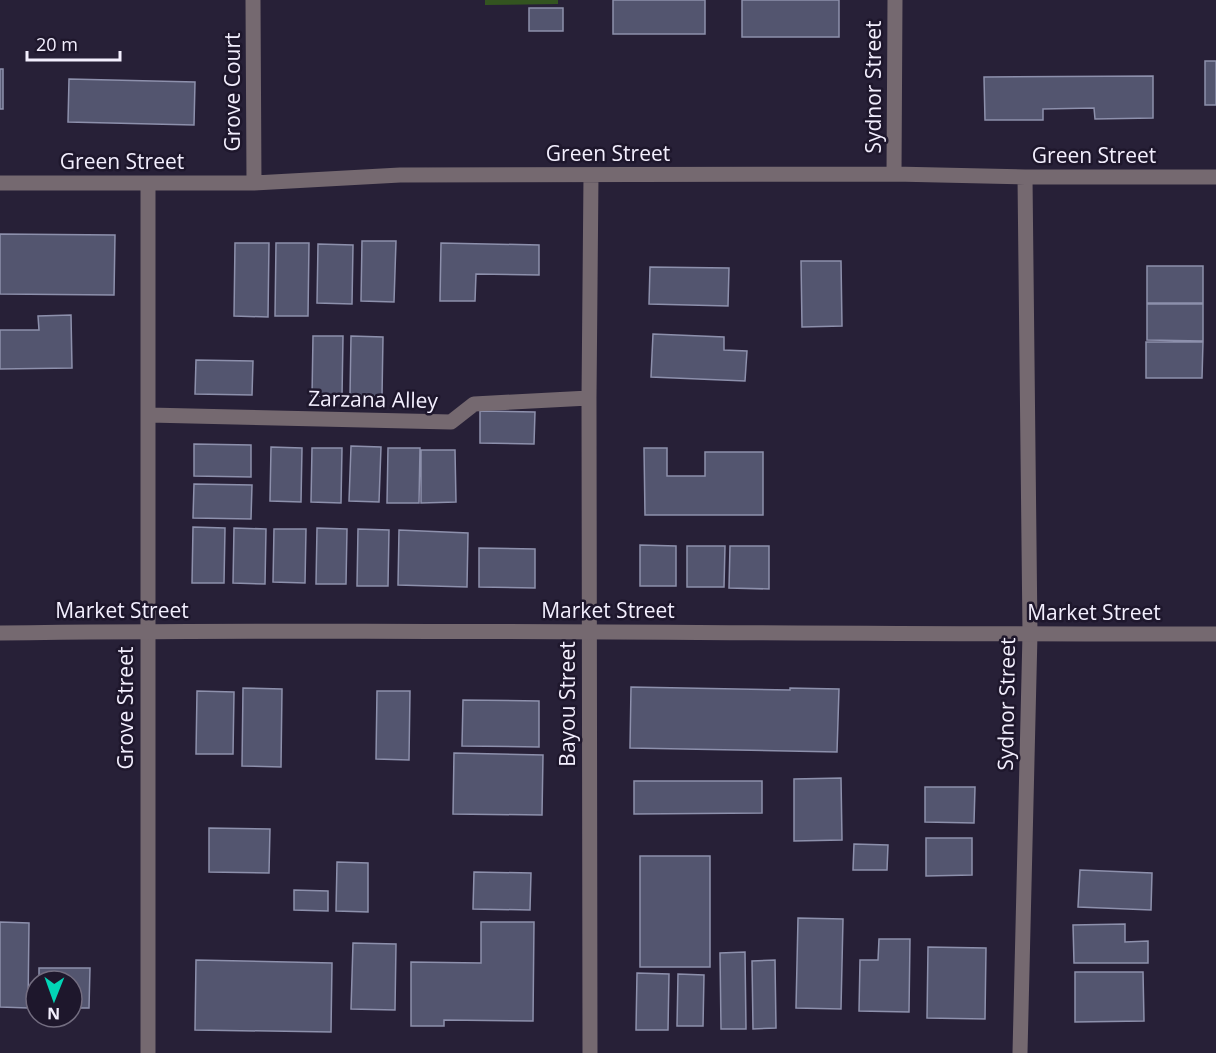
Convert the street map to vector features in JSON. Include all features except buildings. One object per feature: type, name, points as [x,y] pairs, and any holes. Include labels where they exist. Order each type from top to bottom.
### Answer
[{"type":"street","name":"Grove Court","points":[[254,0],[254,183]]},
{"type":"street","name":"Sydnor Street","points":[[894,174],[895,0]]},
{"type":"street","name":"Green Street","points":[[0,183],[254,183],[400,175],[894,174],[1216,177]]},
{"type":"street","name":"Bayou Street","points":[[590,1053],[591,175]]},
{"type":"street","name":"Sydnor Street","points":[[1020,1053],[1030,634],[1025,177]]},
{"type":"street","name":"Grove Street","points":[[148,183],[148,1053]]},
{"type":"street","name":"Zarzana Alley","points":[[148,416],[451,422],[474,404],[589,398]]},
{"type":"street","name":"Market Street","points":[[0,633],[589,631],[1216,634]]},
{"type":"green space","points":[[485,0],[558,0],[558,4],[485,5]]}]
